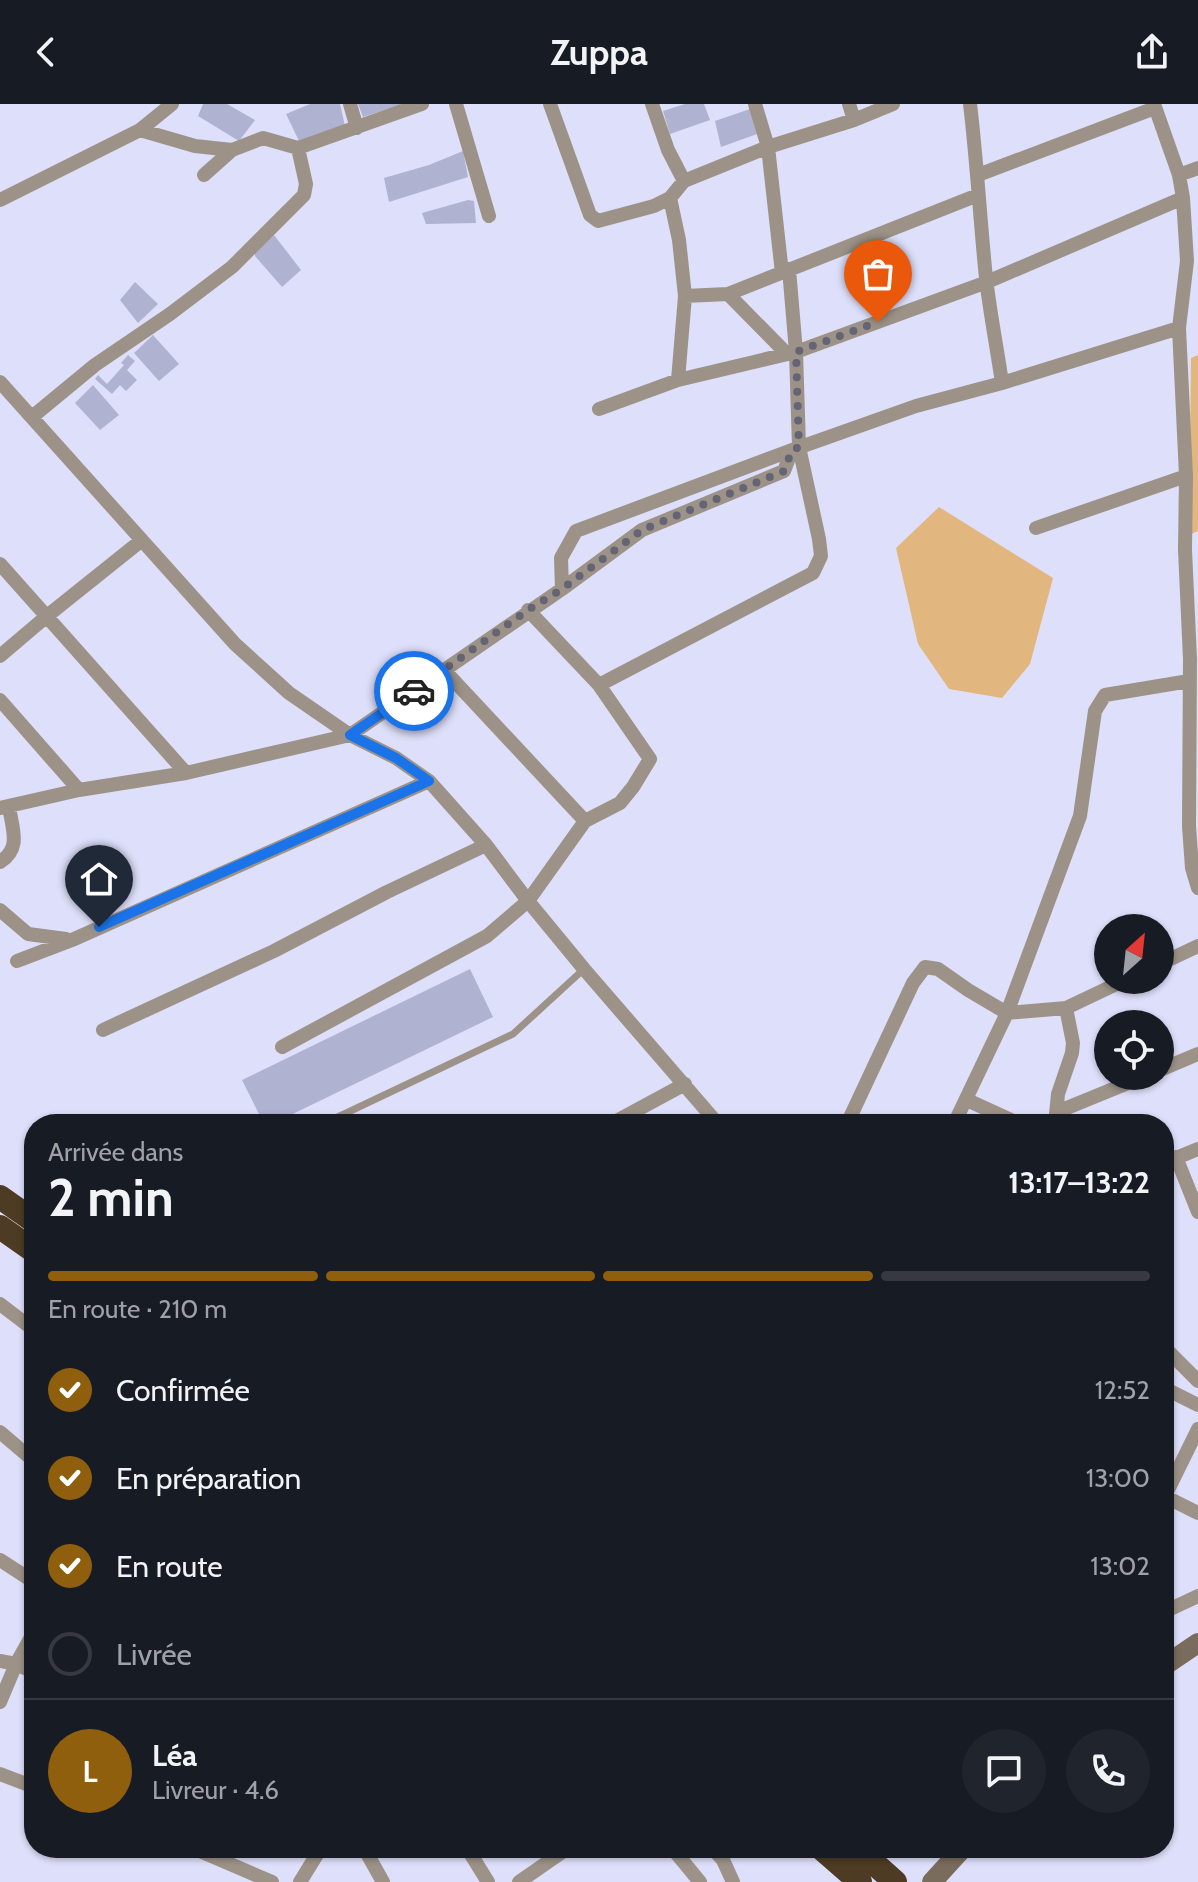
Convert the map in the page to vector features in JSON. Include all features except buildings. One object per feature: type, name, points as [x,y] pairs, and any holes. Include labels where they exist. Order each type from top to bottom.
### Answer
[{"type":"highway","points":[[0,1197],[24,1214]]},
{"type":"highway","points":[[0,1227],[24,1244]]},
{"type":"highway","points":[[832,1858],[860,1882]]},
{"type":"highway","points":[[868,1858],[895,1882]]},
{"type":"street","points":[[0,200],[140,130],[172,104]]},
{"type":"street","points":[[350,104],[357,128]]},
{"type":"street","points":[[204,175],[232,150],[263,138],[298,148],[422,104]]},
{"type":"street","points":[[456,104],[489,216]]},
{"type":"street","points":[[550,104],[590,215],[598,221],[654,206],[670,198],[684,181],[768,147],[854,120],[893,104]]},
{"type":"street","points":[[652,104],[668,150],[684,181]]},
{"type":"street","points":[[599,685],[813,573],[821,556],[795,448],[785,271],[768,147],[755,104]]},
{"type":"street","points":[[849,104],[854,120]]},
{"type":"street","points":[[970,104],[987,282],[1002,383]]},
{"type":"street","points":[[978,175],[1154,106],[1179,175],[1187,261],[1179,328],[1192,547],[1194,658],[1189,681],[1194,824],[1192,868],[1198,888]]},
{"type":"street","points":[[140,130],[195,146],[232,150]]},
{"type":"street","points":[[32,417],[95,365],[232,267],[304,195],[306,184],[298,148]]},
{"type":"street","points":[[1179,175],[1198,168]]},
{"type":"street","points":[[685,296],[728,294],[978,195]]},
{"type":"street","points":[[670,198],[679,240],[685,296],[678,380]]},
{"type":"street","points":[[599,409],[678,380],[792,353],[987,282],[1183,198]]},
{"type":"street","points":[[728,294],[792,353]]},
{"type":"street","points":[[562,589],[561,558],[576,531],[916,406],[1002,383],[1179,328]]},
{"type":"street","points":[[0,382],[235,644],[289,693],[350,735],[396,758],[429,781],[486,845],[584,969],[710,1114]]},
{"type":"street","points":[[0,862],[14,850],[4,807],[79,790],[186,773],[350,735],[642,530],[784,471],[795,448]]},
{"type":"street","points":[[1036,528],[1186,476]]},
{"type":"street","points":[[0,656],[142,540]]},
{"type":"street","points":[[0,564],[186,773]]},
{"type":"street","points":[[282,1047],[487,936],[528,901],[585,821],[620,803],[650,759],[599,685],[528,610]]},
{"type":"street","points":[[444,670],[585,821]]},
{"type":"street","points":[[959,1114],[1007,1013],[1080,816],[1095,711],[1105,695],[1189,681]]},
{"type":"street","points":[[0,700],[79,790]]},
{"type":"street","points":[[17,961],[72,940],[429,781]]},
{"type":"street","points":[[103,1030],[274,951],[486,845]]},
{"type":"street","points":[[0,910],[28,934],[72,940]]},
{"type":"street","points":[[1174,957],[1198,946]]},
{"type":"street","points":[[856,1114],[913,983],[925,967],[938,969],[1007,1013],[1066,1008],[1096,994]]},
{"type":"street","points":[[1056,1114],[1058,1094],[1073,1043],[1066,1008]]},
{"type":"street","points":[[1174,1064],[1198,1054]]},
{"type":"street","points":[[630,1114],[685,1084]]},
{"type":"street","points":[[1064,1114],[1115,1090]]},
{"type":"street","points":[[967,1100],[998,1114]]},
{"type":"street","points":[[1174,1158],[1198,1149]]},
{"type":"street","points":[[1174,1167],[1198,1212]]},
{"type":"street","points":[[0,1304],[24,1322]]},
{"type":"street","points":[[1174,1357],[1198,1381]]},
{"type":"street","points":[[1174,1393],[1198,1405]]},
{"type":"street","points":[[1174,1476],[1198,1429]]},
{"type":"street","points":[[0,1432],[24,1452]]},
{"type":"street","points":[[1174,1501],[1198,1513]]},
{"type":"street","points":[[0,1560],[24,1576]]},
{"type":"street","points":[[1174,1607],[1198,1596]]},
{"type":"street","points":[[1174,1659],[1198,1643]]},
{"type":"street","points":[[0,1702],[24,1650]]},
{"type":"street","points":[[0,1661],[24,1668]]},
{"type":"street","points":[[0,1774],[24,1783]]},
{"type":"street","points":[[216,1858],[272,1882]]},
{"type":"street","points":[[300,1882],[315,1858]]},
{"type":"street","points":[[370,1858],[383,1882]]},
{"type":"street","points":[[473,1858],[488,1882]]},
{"type":"street","points":[[519,1882],[554,1858]]},
{"type":"street","points":[[679,1858],[695,1880]]},
{"type":"street","points":[[721,1858],[733,1882]]},
{"type":"street","points":[[938,1875],[954,1858]]},
{"type":"lane","points":[[344,1114],[513,1034],[584,969]]},
{"type":"shaded area","points":[[1198,355],[1198,531],[1189,535],[1191,358]]},
{"type":"shaded area","points":[[939,507],[1053,578],[1030,664],[1002,698],[949,689],[918,644],[896,548]]},
{"type":"way so far","points":[[414,691],[642,530],[784,471],[792,450],[799,447],[796,352],[878,322]]},
{"type":"route","points":[[99,927],[429,781],[396,758],[350,735],[414,691]]}]
